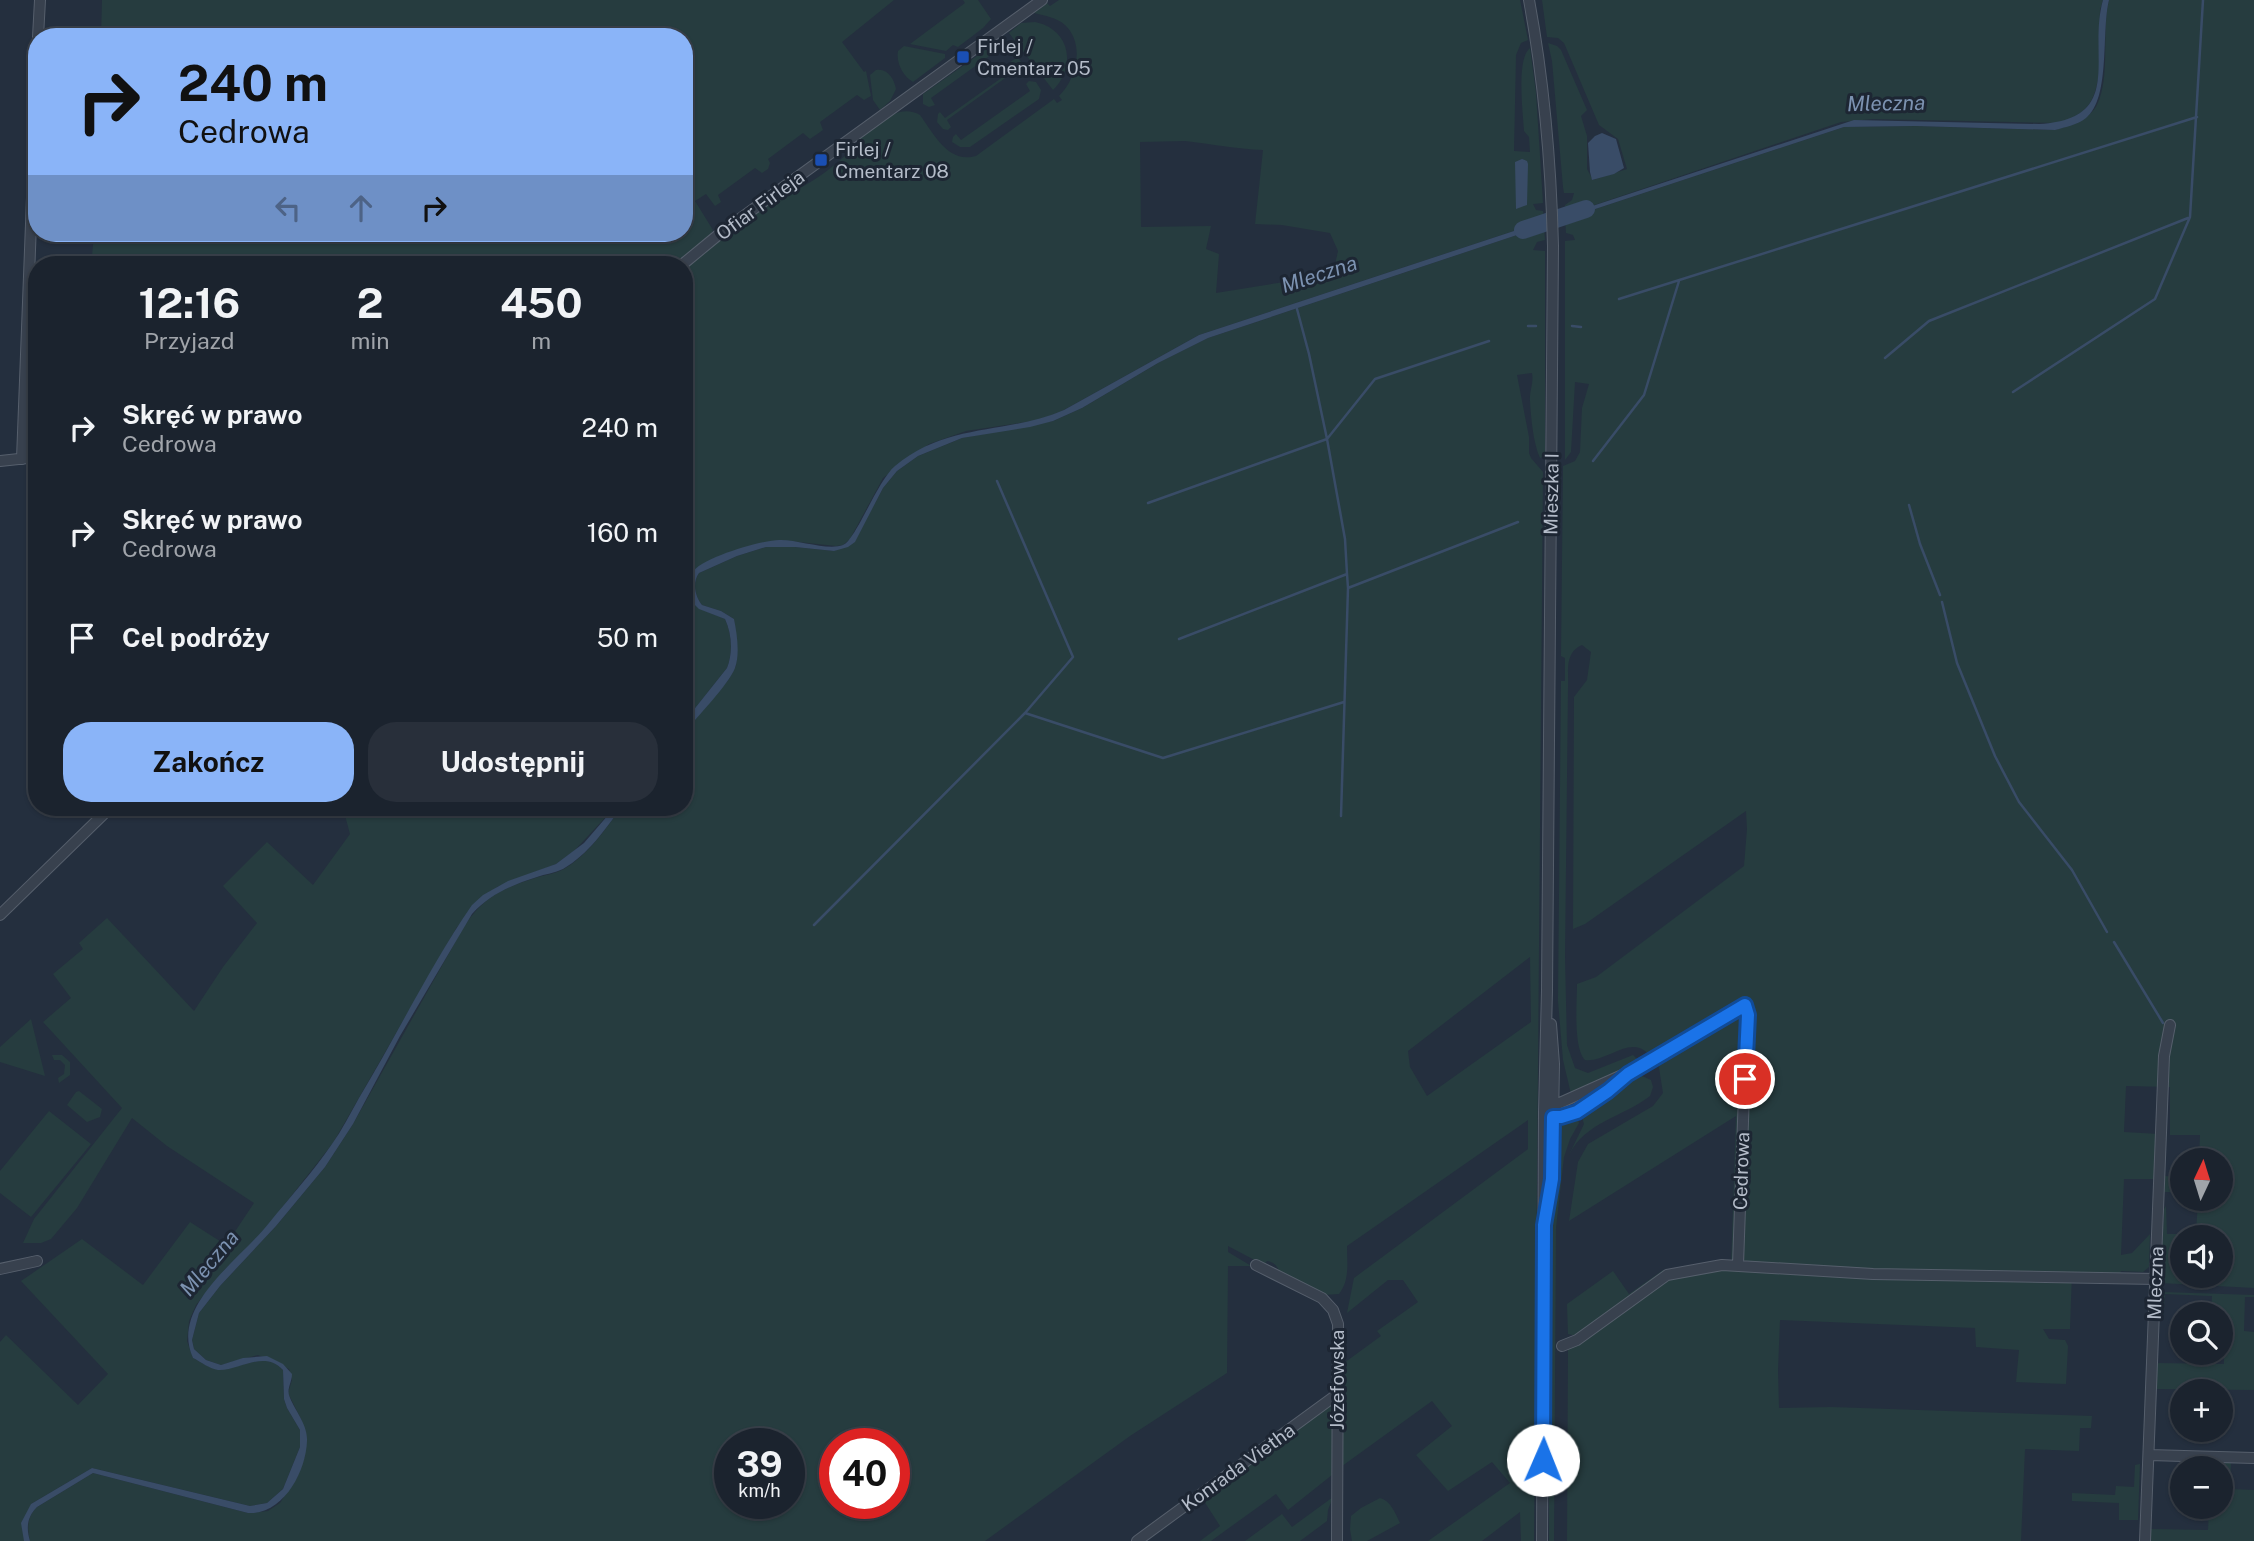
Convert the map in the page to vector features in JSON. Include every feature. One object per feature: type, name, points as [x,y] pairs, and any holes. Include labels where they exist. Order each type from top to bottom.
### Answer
[{"type":"street","points":[[38,28],[40,0]]},
{"type":"street","name":"Ofiar Firleja","points":[[693,256],[723,231],[1042,0]]},
{"type":"street","name":"Mieszka I","points":[[1529,0],[1543,92],[1553,246],[1547,990],[1552,1179],[1544,1225],[1542,1541]]},
{"type":"street","points":[[22,459],[28,302]]},
{"type":"street","points":[[0,461],[28,458]]},
{"type":"street","points":[[0,915],[102,816]]},
{"type":"street","name":"Mieszka I","points":[[1547,990],[1554,1055],[1550,1112]]},
{"type":"street","name":"Cedrowa","points":[[1628,1074],[1577,1112],[1561,1117],[1550,1112],[1566,1100],[1649,1063],[1739,1007],[1747,1007],[1738,1265]]},
{"type":"street","name":"Mleczna","points":[[2145,1541],[2164,1056],[2170,1025]]},
{"type":"street","points":[[1553,1089],[1566,1100]]},
{"type":"street","points":[[0,1269],[37,1261]]},
{"type":"street","name":"Józefowska","points":[[1256,1265],[1322,1298],[1333,1310],[1338,1324],[1337,1541]]},
{"type":"street","points":[[1562,1346],[1577,1340],[1667,1275],[1700,1268],[1738,1265],[1873,1274],[2155,1279]]},
{"type":"street","name":"Konrada Vietha","points":[[1137,1541],[1339,1392]]},
{"type":"street","points":[[2149,1455],[2254,1458]]},
{"type":"green space","points":[[102,0],[894,0],[842,42],[864,72],[866,71],[871,96],[864,100],[857,95],[820,122],[823,130],[810,139],[803,133],[768,159],[768,169],[762,173],[755,168],[718,195],[721,202],[715,206],[706,194],[695,201],[713,230],[685,256],[92,256],[93,242],[693,242],[693,28],[101,28]]},
{"type":"green space","points":[[963,0],[978,0],[991,19],[983,28],[958,47],[953,45],[946,51],[910,44],[965,3]]},
{"type":"green space","points":[[1059,0],[1520,0],[1528,40],[1521,43],[1516,55],[1514,151],[1530,152],[1529,137],[1524,131],[1521,86],[1523,63],[1530,48],[1536,93],[1543,203],[1533,204],[1536,210],[1543,211],[1544,221],[1199,335],[1064,410],[1040,420],[966,431],[929,444],[883,478],[850,539],[843,545],[780,540],[703,564],[693,578],[693,262],[720,238],[781,195],[783,197],[794,192],[824,173],[872,128],[895,113],[903,111],[920,115],[943,146],[957,156],[966,157],[976,156],[1054,99],[1057,103],[1062,100],[1059,96],[1074,71],[1077,51],[1065,25],[1054,18],[1034,13],[1047,3],[1050,6]],"holes":[[[1185,141],[1263,150],[1255,224],[1282,225],[1330,233],[1338,251],[1333,274],[1216,293],[1219,254],[1206,249],[1211,226],[1141,227],[1140,142]]]},
{"type":"green space","points":[[1542,0],[2103,0],[2100,10],[2100,64],[2090,102],[2074,117],[2058,123],[1873,119],[1841,122],[1565,215],[1565,205],[1572,200],[1574,193],[1564,193],[1548,43],[1561,50],[1587,110],[1581,116],[1587,136],[1587,169],[1593,180],[1627,169],[1618,139],[1599,125],[1564,43],[1558,38],[1547,37]]},
{"type":"green space","points":[[2109,0],[2254,0],[2254,1288],[2233,1287],[2233,1225],[2197,1225],[2197,1211],[2233,1211],[2233,1148],[2199,1148],[2200,1135],[2170,1135],[2170,1087],[2126,1086],[2124,1132],[2159,1134],[2156,1179],[2124,1179],[2121,1255],[2132,1253],[2150,1234],[2149,1267],[2143,1272],[2121,1271],[2120,1274],[2072,1273],[2070,1329],[2043,1329],[2049,1339],[2065,1340],[2068,1346],[2066,1384],[2016,1382],[2019,1350],[1976,1347],[1975,1328],[1780,1320],[1779,1408],[1832,1407],[2092,1416],[2091,1428],[2080,1428],[2079,1451],[2025,1449],[2021,1541],[1567,1541],[1568,1349],[1672,1278],[1731,1268],[1736,1116],[1569,1221],[1578,1162],[1588,1144],[1653,1106],[1663,1093],[1660,1062],[1740,1013],[1745,1017],[1752,1014],[1747,1001],[1742,1000],[1649,1055],[1635,1047],[1593,1060],[1585,1060],[1581,1054],[1576,1024],[1577,984],[1596,977],[1744,866],[1747,829],[1746,811],[1585,924],[1573,929],[1574,697],[1587,680],[1591,652],[1582,645],[1572,653],[1568,669],[1565,957],[1567,1045],[1575,1068],[1588,1073],[1633,1055],[1639,1061],[1571,1094],[1563,1060],[1558,1001],[1561,681],[1565,681],[1565,658],[1561,656],[1563,466],[1575,461],[1580,452],[1582,408],[1589,384],[1575,382],[1571,452],[1565,460],[1565,241],[1575,240],[1573,235],[1566,233],[1565,219],[1844,127],[2055,130],[2079,121],[2097,105],[2104,81]]},
{"type":"green space","points":[[1035,22],[1056,32],[1066,50],[1065,70],[1053,90],[1009,33],[1021,23]]},
{"type":"green space","points":[[1001,39],[1006,40],[1011,48],[1004,55],[999,49],[931,98],[935,105],[929,107],[923,104],[923,94]]},
{"type":"green space","points":[[904,46],[945,54],[945,58],[913,82],[903,73],[898,60],[898,51]]},
{"type":"green space","points":[[1019,59],[1026,69],[1024,75],[1020,77],[1015,71],[947,120],[951,127],[948,130],[943,129],[937,122],[940,112],[945,118],[1014,69],[1010,62]]},
{"type":"green space","points":[[876,70],[890,75],[896,89],[890,101],[880,110],[873,100],[870,75]]},
{"type":"green space","points":[[1029,81],[1036,82],[1041,90],[1039,99],[970,147],[960,147],[952,142],[956,134],[961,140],[1030,91],[1026,84]]},
{"type":"green space","points":[[1544,226],[1545,240],[1537,242],[1533,250],[1545,251],[1545,456],[1540,458],[1531,415],[1532,373],[1517,375],[1529,437],[1529,453],[1543,472],[1534,1541],[1521,1541],[1520,1512],[1482,1541],[1428,1541],[1510,1483],[1492,1462],[1448,1491],[1416,1455],[1452,1426],[1432,1401],[1338,1469],[1344,1363],[1381,1336],[1377,1331],[1418,1302],[1403,1280],[1388,1280],[1347,1313],[1354,1278],[1528,1149],[1528,1120],[1347,1246],[1346,1277],[1339,1294],[1323,1295],[1279,1271],[1273,1263],[1267,1261],[1264,1265],[1228,1246],[1228,1252],[1258,1270],[1250,1266],[1228,1266],[1227,1373],[1130,1436],[985,1541],[30,1541],[29,1522],[37,1507],[93,1473],[248,1513],[268,1511],[280,1503],[297,1477],[305,1456],[302,1421],[288,1393],[292,1380],[289,1369],[258,1355],[221,1365],[206,1360],[194,1349],[192,1340],[199,1313],[325,1167],[353,1124],[462,930],[476,910],[502,891],[559,871],[571,864],[595,842],[615,816],[693,816],[693,722],[729,679],[736,666],[737,650],[734,619],[721,611],[702,605],[698,598],[695,589],[699,573],[737,556],[766,547],[834,551],[855,541],[883,488],[897,471],[918,456],[962,438],[1053,421],[1082,408],[1158,363],[1208,338]],"holes":[[[1530,957],[1531,1022],[1427,1096],[1410,1067],[1408,1051]]]},
{"type":"green space","points":[[693,598],[700,608],[725,619],[731,650],[727,668],[693,711]]},
{"type":"green space","points":[[345,816],[607,816],[574,851],[556,864],[497,887],[457,927],[333,1143],[270,1223],[225,1269],[196,1305],[189,1321],[187,1341],[193,1358],[216,1369],[268,1361],[283,1370],[284,1399],[300,1430],[300,1447],[283,1489],[267,1503],[250,1506],[92,1468],[31,1504],[24,1541],[0,1541],[0,1342],[6,1335],[78,1405],[108,1374],[21,1281],[82,1239],[143,1285],[190,1222],[226,1245],[254,1203],[167,1146],[132,1118],[77,1208],[51,1239],[41,1243],[23,1243],[34,1219],[122,1108],[43,1022],[71,998],[53,974],[83,949],[79,943],[107,918],[194,1011],[257,923],[223,886],[267,842],[313,885],[350,834]]},
{"type":"green space","points":[[31,1019],[45,1076],[0,1062],[0,1047]]},
{"type":"green space","points":[[52,1055],[62,1055],[70,1062],[70,1075],[59,1083],[58,1078],[64,1074],[65,1065],[60,1060],[54,1060]]},
{"type":"green space","points":[[1640,1075],[1651,1080],[1653,1087],[1650,1096],[1595,1127],[1576,1144],[1569,1155],[1584,1124],[1581,1114]]},
{"type":"green space","points":[[79,1091],[102,1109],[100,1117],[87,1122],[67,1105]]},
{"type":"green space","points":[[49,1111],[91,1144],[31,1217],[0,1193],[0,1171]]},
{"type":"green space","points":[[1577,1116],[1579,1123],[1564,1157],[1556,1228],[1554,1541],[1549,1541],[1549,1232],[1557,1133],[1562,1125]]},
{"type":"green space","points":[[2164,1176],[2170,1176],[2170,1192],[2164,1192]]},
{"type":"green space","points":[[2166,1206],[2167,1234],[2170,1234],[2170,1284],[2160,1283]]},
{"type":"green space","points":[[1663,1270],[1666,1273],[1576,1336],[1568,1334],[1567,1304],[1613,1271],[1629,1294]]},
{"type":"green space","points":[[2163,1292],[2254,1295],[2245,1297],[2244,1331],[2254,1332],[2254,1390],[2233,1390],[2233,1379],[2170,1379],[2170,1389],[2155,1389],[2156,1363],[2233,1365],[2233,1302],[2212,1302],[2212,1296],[2165,1294],[2163,1320],[2158,1320],[2159,1294]]},
{"type":"green space","points":[[1332,1403],[1335,1404],[1332,1475],[1288,1510],[1276,1494],[1211,1541],[1200,1541],[1220,1526],[1202,1498]]},
{"type":"green space","points":[[2140,1464],[2138,1520],[2119,1520],[2119,1503],[2072,1501],[2072,1493],[2115,1495],[2116,1486],[2134,1487],[2135,1465]]},
{"type":"green space","points":[[2233,1489],[2254,1490],[2254,1541],[2149,1541],[2150,1529],[2208,1530],[2208,1519],[2233,1519]]},
{"type":"green space","points":[[1333,1497],[1327,1521],[1300,1541],[1245,1541],[1282,1514],[1292,1527]]},
{"type":"green space","points":[[1380,1498],[1390,1505],[1400,1523],[1367,1541],[1352,1541],[1351,1516]]},
{"type":"water","points":[[2103,0],[2109,0],[2099,96],[2086,118],[2075,124],[2055,130],[1844,127],[1565,219],[1565,215],[1854,120],[2039,124],[2066,120],[2083,110],[2093,97],[2098,81],[2099,21]]},
{"type":"water","points":[[1602,133],[1616,139],[1624,168],[1614,174],[1592,180],[1588,143]]},
{"type":"water","points":[[1522,159],[1528,164],[1527,205],[1516,209],[1515,162]]},
{"type":"water","points":[[1544,221],[1544,226],[1208,338],[1158,363],[1082,408],[1053,421],[962,438],[918,456],[897,471],[883,488],[855,542],[848,547],[834,551],[766,547],[737,556],[699,573],[695,589],[702,605],[721,611],[734,619],[737,657],[735,668],[726,683],[693,723],[693,711],[727,668],[731,650],[725,619],[699,609],[694,604],[693,572],[697,567],[746,546],[771,541],[786,540],[829,547],[843,545],[854,533],[888,473],[915,452],[956,436],[1042,418],[1064,410],[1199,335]]},
{"type":"water","points":[[607,816],[615,816],[596,841],[572,863],[502,891],[472,914],[400,1036],[353,1124],[325,1167],[199,1313],[192,1340],[194,1349],[206,1360],[221,1365],[243,1358],[267,1356],[283,1364],[292,1374],[289,1395],[303,1423],[307,1441],[306,1453],[297,1478],[282,1499],[261,1512],[248,1513],[93,1473],[37,1507],[28,1523],[30,1541],[24,1541],[21,1523],[31,1504],[92,1468],[250,1506],[267,1503],[283,1489],[300,1447],[300,1430],[284,1399],[283,1370],[276,1364],[260,1361],[218,1370],[193,1358],[188,1339],[191,1320],[199,1302],[226,1268],[269,1223],[332,1144],[442,952],[472,905],[483,895],[508,881],[556,864],[584,843]]},
{"type":"waterway","points":[[2013,392],[2155,299],[2190,217],[2203,0]]},
{"type":"waterway","points":[[1619,299],[2197,117]]},
{"type":"waterway","name":"Mleczna","points":[[1523,230],[1586,209]]},
{"type":"waterway","points":[[1885,358],[1929,321],[2188,218]]},
{"type":"waterway","points":[[1593,461],[1644,395],[1679,281]]},
{"type":"waterway","points":[[1297,309],[1327,439]]},
{"type":"waterway","points":[[1528,326],[1536,326]]},
{"type":"waterway","points":[[1572,326],[1581,327]]},
{"type":"waterway","points":[[1327,439],[1375,379],[1489,341]]},
{"type":"waterway","points":[[1148,503],[1327,439],[1345,539],[1347,574]]},
{"type":"waterway","points":[[814,925],[1025,713],[1073,657],[997,481]]},
{"type":"waterway","points":[[1909,505],[1920,544],[1940,595]]},
{"type":"waterway","points":[[1341,816],[1348,588],[1518,522]]},
{"type":"waterway","points":[[1179,639],[1347,574],[1348,588]]},
{"type":"waterway","points":[[1942,602],[1957,663],[1995,756],[2019,802],[2072,870],[2107,932]]},
{"type":"waterway","points":[[1025,713],[1163,758],[1344,702]]},
{"type":"waterway","points":[[2114,942],[2163,1023]]},
{"type":"place","name":"Firlej / Cmentarz 05","points":[[963,57]]},
{"type":"place","name":"Firlej / Cmentarz 08","points":[[821,160]]},
{"type":"route","points":[[1543,1460],[1544,1225],[1552,1179],[1553,1117],[1577,1112],[1591,1104],[1628,1074],[1745,1005],[1748,1009],[1745,1079]]}]
